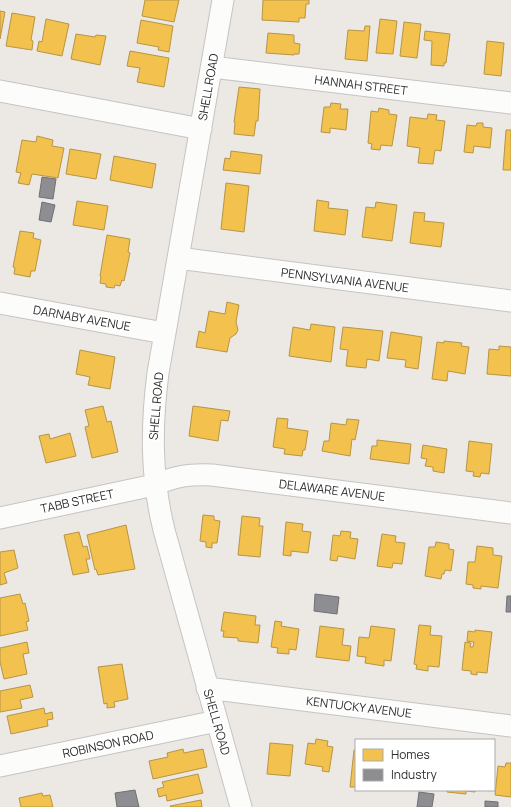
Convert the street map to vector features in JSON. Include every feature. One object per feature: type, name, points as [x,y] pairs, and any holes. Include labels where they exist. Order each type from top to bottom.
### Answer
[{"type":"street","name":"SHELL ROAD","points":[[224,0],[164,333],[153,412],[152,445],[154,485],[173,569],[241,807]]},
{"type":"street","name":"HANNAH STREET","points":[[212,67],[511,103]]},
{"type":"street","points":[[0,91],[201,128]]},
{"type":"street","name":"PENNSYLVANIA AVENUE","points":[[178,258],[511,301]]},
{"type":"street","name":"DARNABY AVENUE","points":[[0,303],[164,333]]},
{"type":"street","name":"DELAWARE AVENUE","points":[[154,485],[174,477],[188,474],[212,475],[511,513]]},
{"type":"street","name":"TABB STREET","points":[[0,518],[154,485]]},
{"type":"street","name":"KENTUCKY AVENUE","points":[[207,688],[511,726]]},
{"type":"street","name":"ROBINSON ROAD","points":[[0,766],[217,721]]},
{"type":"building: Homes","points":[[145,0],[179,0],[174,22],[142,16]]},
{"type":"building: Homes","points":[[263,0],[309,0],[309,4],[306,4],[305,18],[299,18],[299,22],[262,20]]},
{"type":"building: Homes","points":[[0,11],[5,12],[0,39]]},
{"type":"building: Homes","points":[[12,13],[35,17],[31,40],[33,41],[32,50],[6,46]]},
{"type":"building: Homes","points":[[46,19],[69,24],[62,56],[37,51],[39,41],[42,42]]},
{"type":"building: Homes","points":[[380,19],[397,21],[393,54],[376,53]]},
{"type":"building: Homes","points":[[141,20],[173,26],[169,52],[158,50],[159,47],[137,43]]},
{"type":"building: Homes","points":[[404,22],[421,24],[417,58],[400,56]]},
{"type":"building: Homes","points":[[365,26],[370,26],[367,61],[345,59],[348,30],[364,31]]},
{"type":"building: Homes","points":[[425,31],[450,34],[446,63],[444,63],[444,66],[431,65],[432,41],[424,40]]},
{"type":"building: Homes","points":[[268,33],[294,35],[294,43],[300,44],[299,54],[266,53]]},
{"type":"building: Homes","points":[[76,34],[95,37],[96,35],[106,36],[100,65],[71,59]]},
{"type":"building: Homes","points":[[487,41],[504,43],[501,76],[484,74]]},
{"type":"building: Homes","points":[[130,51],[169,58],[164,87],[137,82],[140,68],[127,66]]},
{"type":"building: Homes","points":[[239,87],[260,89],[258,121],[256,121],[254,136],[234,134],[234,122]]},
{"type":"building: Homes","points":[[331,103],[341,104],[340,109],[348,109],[346,130],[330,128],[330,133],[321,132],[324,107],[330,107]]},
{"type":"building: Homes","points":[[379,108],[389,110],[389,114],[397,115],[392,146],[381,145],[380,150],[371,149],[372,144],[368,143],[371,111],[378,112]]},
{"type":"building: Homes","points":[[428,114],[437,115],[436,120],[445,121],[441,151],[435,150],[433,164],[418,163],[420,148],[407,146],[410,117],[427,119]]},
{"type":"building: Homes","points":[[477,123],[483,123],[483,127],[492,128],[490,148],[474,146],[473,153],[464,152],[467,125],[476,126]]},
{"type":"building: Homes","points":[[506,130],[511,130],[511,170],[503,170]]},
{"type":"building: Homes","points":[[37,136],[53,140],[52,146],[64,148],[58,178],[32,174],[29,185],[18,183],[21,173],[16,172],[22,140],[36,142]]},
{"type":"building: Homes","points":[[70,149],[101,154],[96,179],[66,174]]},
{"type":"building: Homes","points":[[231,151],[262,155],[260,174],[223,170],[225,158],[230,159]]},
{"type":"building: Homes","points":[[114,156],[156,164],[152,188],[110,180]]},
{"type":"building: Homes","points":[[226,183],[249,186],[244,232],[221,229]]},
{"type":"building: Homes","points":[[317,200],[329,202],[328,208],[348,210],[345,235],[314,231]]},
{"type":"building: Homes","points":[[77,201],[108,206],[104,230],[73,225]]},
{"type":"building: Homes","points":[[376,202],[397,205],[392,241],[362,237],[366,207],[375,208]]},
{"type":"building: Homes","points":[[414,212],[425,213],[424,221],[444,223],[441,247],[410,243]]},
{"type":"building: Homes","points":[[20,231],[34,233],[33,238],[41,240],[35,271],[31,271],[30,277],[14,274],[15,268],[13,267]]},
{"type":"building: Homes","points":[[107,235],[130,239],[128,252],[130,253],[124,281],[122,280],[120,286],[115,285],[114,288],[106,287],[106,284],[100,283]]},
{"type":"building: Homes","points":[[227,302],[239,305],[236,322],[238,330],[236,334],[230,338],[227,352],[196,347],[199,331],[205,333],[209,311],[225,314]]},
{"type":"building: Homes","points":[[311,324],[335,327],[331,362],[289,356],[293,327],[310,330]]},
{"type":"building: Homes","points":[[343,327],[383,331],[379,361],[367,359],[366,368],[346,366],[348,350],[340,349]]},
{"type":"building: Homes","points":[[391,332],[422,337],[418,369],[405,367],[406,360],[387,358]]},
{"type":"building: Homes","points":[[444,341],[462,343],[461,346],[469,347],[465,374],[448,371],[447,381],[432,379],[437,342],[444,343]]},
{"type":"building: Homes","points":[[499,346],[511,347],[511,376],[487,374],[489,349],[499,350]]},
{"type":"building: Homes","points":[[80,350],[115,357],[110,389],[88,385],[90,377],[76,374]]},
{"type":"building: Homes","points":[[103,406],[107,422],[111,421],[118,452],[92,458],[85,427],[89,426],[85,410]]},
{"type":"building: Homes","points":[[193,406],[230,411],[228,421],[221,420],[218,441],[189,436]]},
{"type":"building: Homes","points":[[277,418],[288,419],[287,428],[308,431],[305,450],[303,450],[302,456],[284,454],[285,449],[273,447]]},
{"type":"building: Homes","points":[[347,419],[359,420],[355,440],[352,439],[350,456],[322,451],[324,441],[329,441],[331,423],[346,425]]},
{"type":"building: Homes","points":[[70,433],[76,456],[46,463],[39,436],[49,434],[50,439]]},
{"type":"building: Homes","points":[[377,440],[411,444],[409,464],[370,459],[372,446],[377,446]]},
{"type":"building: Homes","points":[[469,441],[492,444],[489,474],[481,473],[480,477],[473,476],[474,472],[466,471]]},
{"type":"building: Homes","points":[[423,445],[447,449],[444,473],[433,471],[433,467],[425,466],[427,459],[421,458]]},
{"type":"building: Homes","points":[[203,515],[214,516],[214,520],[220,521],[217,543],[212,543],[212,548],[206,547],[206,542],[200,541]]},
{"type":"building: Homes","points":[[242,516],[260,518],[259,526],[263,526],[260,557],[238,555]]},
{"type":"building: Homes","points":[[286,522],[303,524],[302,531],[311,532],[308,553],[291,551],[291,556],[283,555]]},
{"type":"building: Homes","points":[[126,525],[135,569],[98,575],[96,569],[95,570],[87,535]]},
{"type":"building: Homes","points":[[341,531],[351,532],[350,538],[358,539],[355,559],[338,556],[337,561],[330,560],[333,535],[340,536]]},
{"type":"building: Homes","points":[[79,532],[83,547],[87,546],[90,559],[86,559],[89,572],[73,575],[64,535]]},
{"type":"building: Homes","points":[[382,534],[396,536],[395,542],[405,543],[402,564],[393,563],[392,568],[377,566]]},
{"type":"building: Homes","points":[[436,542],[449,544],[449,549],[454,550],[451,571],[445,570],[441,579],[425,576],[429,547],[435,547]]},
{"type":"building: Homes","points":[[477,546],[493,548],[493,555],[502,556],[498,588],[481,586],[481,589],[473,588],[473,585],[466,584],[468,562],[475,562]]},
{"type":"building: Homes","points":[[14,550],[18,568],[4,573],[7,583],[0,585],[0,552]]},
{"type":"building: Homes","points":[[20,594],[23,604],[25,603],[29,621],[26,622],[28,630],[0,636],[0,598]]},
{"type":"building: Homes","points":[[224,612],[256,616],[255,625],[260,625],[258,643],[238,641],[238,638],[223,637],[224,631],[221,631]]},
{"type":"building: Homes","points":[[275,621],[282,622],[281,626],[299,629],[296,650],[289,649],[289,654],[277,653],[278,648],[271,647]]},
{"type":"building: Homes","points":[[419,625],[431,626],[430,635],[442,636],[439,667],[428,666],[428,671],[416,669],[417,665],[414,664]]},
{"type":"building: Homes","points":[[320,626],[344,629],[342,645],[351,646],[349,661],[316,657]]},
{"type":"building: Homes","points":[[371,626],[395,629],[391,661],[384,660],[384,666],[365,663],[366,657],[357,656],[359,637],[369,638]]},
{"type":"building: Homes","points":[[475,630],[492,632],[487,673],[477,672],[477,675],[471,674],[471,671],[462,670],[465,642],[471,643],[470,647],[473,647],[474,642],[467,641],[468,631],[475,632]]},
{"type":"building: Homes","points":[[27,642],[29,653],[23,654],[27,674],[4,679],[0,662],[0,648]]},
{"type":"building: Homes","points":[[122,664],[128,699],[114,702],[115,707],[107,708],[107,703],[104,704],[98,667]]},
{"type":"building: Homes","points":[[30,685],[33,697],[20,700],[22,708],[0,712],[0,691]]},
{"type":"building: Homes","points":[[44,708],[45,714],[52,712],[53,719],[47,720],[48,726],[11,734],[7,716]]},
{"type":"building: Homes","points":[[316,739],[328,741],[327,746],[333,747],[329,772],[322,771],[323,767],[305,764],[308,743],[315,744]]},
{"type":"building: Homes","points":[[270,743],[293,745],[290,776],[267,774]]},
{"type":"building: Homes","points":[[183,749],[184,753],[203,749],[207,767],[153,779],[149,761],[168,757],[167,753]]},
{"type":"building: Homes","points":[[354,750],[355,750],[355,787],[350,787]]},
{"type":"building: Homes","points":[[506,763],[511,763],[511,797],[495,795],[498,766],[505,767]]},
{"type":"building: Homes","points":[[198,774],[203,793],[167,801],[166,795],[159,797],[157,789],[164,787],[162,782]]},
{"type":"building: Homes","points":[[466,791],[466,794],[447,792]]},
{"type":"building: Homes","points":[[42,793],[43,796],[50,795],[53,807],[21,807],[19,798]]},
{"type":"building: Homes","points":[[201,800],[202,807],[170,806]]},
{"type":"building: Industry","points":[[42,177],[56,179],[53,199],[39,197]]},
{"type":"building: Industry","points":[[42,202],[55,205],[51,222],[39,220]]},
{"type":"building: Industry","points":[[315,594],[339,597],[337,614],[314,611]]},
{"type":"building: Industry","points":[[507,596],[511,596],[511,612],[506,612]]},
{"type":"building: Industry","points":[[135,790],[139,807],[117,807],[115,793]]},
{"type":"building: Industry","points":[[419,792],[434,794],[432,807],[417,807]]},
{"type":"building: Industry","points":[[485,801],[498,802],[498,807],[485,807]]}]
